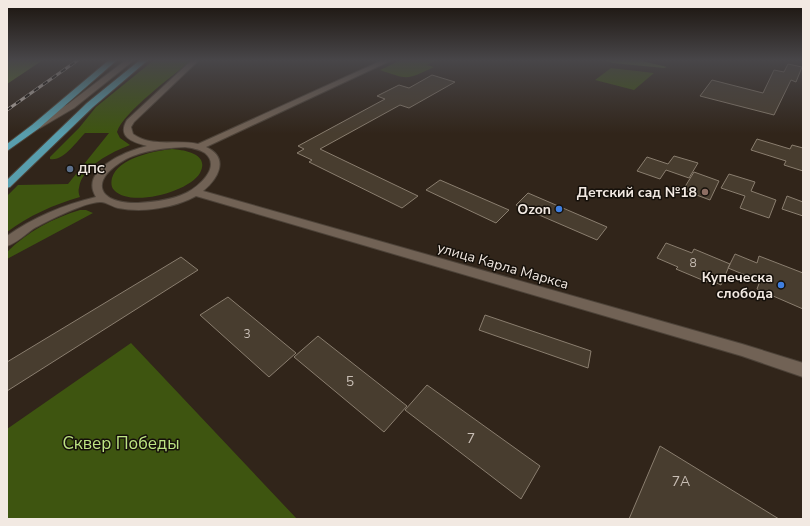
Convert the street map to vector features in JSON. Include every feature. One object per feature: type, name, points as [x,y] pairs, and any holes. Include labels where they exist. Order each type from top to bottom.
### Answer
[{"type":"main road","points":[[7,148],[35,127],[85,85]]},
{"type":"main road","points":[[7,184],[90,105],[115,85]]},
{"type":"main road","points":[[7,177],[25,167]]},
{"type":"street","points":[[35,127],[71,106],[99,85]]},
{"type":"street","points":[[158,146],[142,143],[132,138],[126,129],[136,114],[169,85]]},
{"type":"street","points":[[199,147],[335,85]]},
{"type":"street","points":[[7,242],[39,220],[55,212],[81,203],[101,199],[117,205],[135,207],[156,205],[195,192],[208,180],[215,170],[215,160],[210,152],[199,147],[185,144],[158,146],[132,153],[116,161],[104,171],[98,181],[97,191],[101,199]]},
{"type":"street","name":"улица Карла Маркса","points":[[195,192],[246,208],[742,350],[803,370]]},
{"type":"green space","points":[[124,85],[162,85],[139,104],[121,124],[117,132],[120,138],[130,145],[99,161],[86,173],[81,180],[79,190],[80,197],[60,203],[42,211],[24,220],[7,232],[7,196],[18,185],[68,184],[109,133],[85,133],[65,154],[55,159],[50,159],[50,157],[79,128],[96,107]]},
{"type":"green space","points":[[613,85],[640,85],[634,90]]},
{"type":"green space","points":[[172,149],[183,150],[195,154],[202,161],[200,173],[194,180],[172,191],[145,198],[133,198],[122,195],[113,189],[112,178],[121,165],[147,154]]},
{"type":"green space","points":[[80,210],[86,210],[93,213],[7,259],[7,252],[23,238],[41,226]]},
{"type":"green space","name":"Сквер Победы","points":[[131,343],[297,519],[7,519],[7,429]]},
{"type":"building","points":[[399,85],[409,88],[415,85],[450,85],[409,108],[400,105],[320,149],[418,196],[402,208],[309,162],[312,160],[297,153],[304,149],[298,146],[385,99],[377,96]]},
{"type":"building","points":[[709,85],[730,85],[763,93],[767,85],[789,85],[774,115],[700,96]]},
{"type":"building","points":[[757,139],[790,149],[792,145],[803,148],[803,171],[784,165],[786,161],[751,150]]},
{"type":"building","points":[[674,156],[698,163],[689,178],[666,170],[660,179],[637,171],[647,157],[668,164]]},
{"type":"building","points":[[694,172],[719,181],[710,200],[683,190]]},
{"type":"building","points":[[729,174],[755,182],[751,191],[776,200],[769,218],[740,208],[745,196],[721,188]]},
{"type":"building","points":[[440,180],[509,210],[496,223],[426,190]]},
{"type":"building","points":[[528,193],[607,227],[597,240],[516,205]]},
{"type":"building","points":[[787,196],[803,202],[803,216],[782,209]]},
{"type":"building","points":[[666,243],[692,253],[694,249],[730,264],[721,285],[708,279],[707,282],[676,269],[678,267],[657,258]]},
{"type":"building","name":"Купеческа слобода","points":[[735,254],[757,263],[759,256],[803,273],[803,309],[757,289],[760,281],[728,268]]},
{"type":"building","points":[[181,257],[198,270],[7,391],[7,362]]},
{"type":"building","points":[[228,297],[296,353],[269,377],[200,315]]},
{"type":"building","points":[[485,315],[591,351],[588,368],[479,330]]},
{"type":"building","points":[[318,336],[407,406],[384,432],[294,357]]},
{"type":"building","points":[[427,385],[540,466],[521,499],[405,410]]},
{"type":"building","points":[[660,446],[779,519],[629,519]]},
{"type":"railway","points":[[7,110],[43,85]]},
{"type":"place","name":"ДПС","points":[[70,169]]},
{"type":"place","name":"Детский сад №18","points":[[705,192]]},
{"type":"place","name":"Ozon","points":[[559,209]]},
{"type":"place","name":"Купеческа слобода","points":[[781,285]]}]
